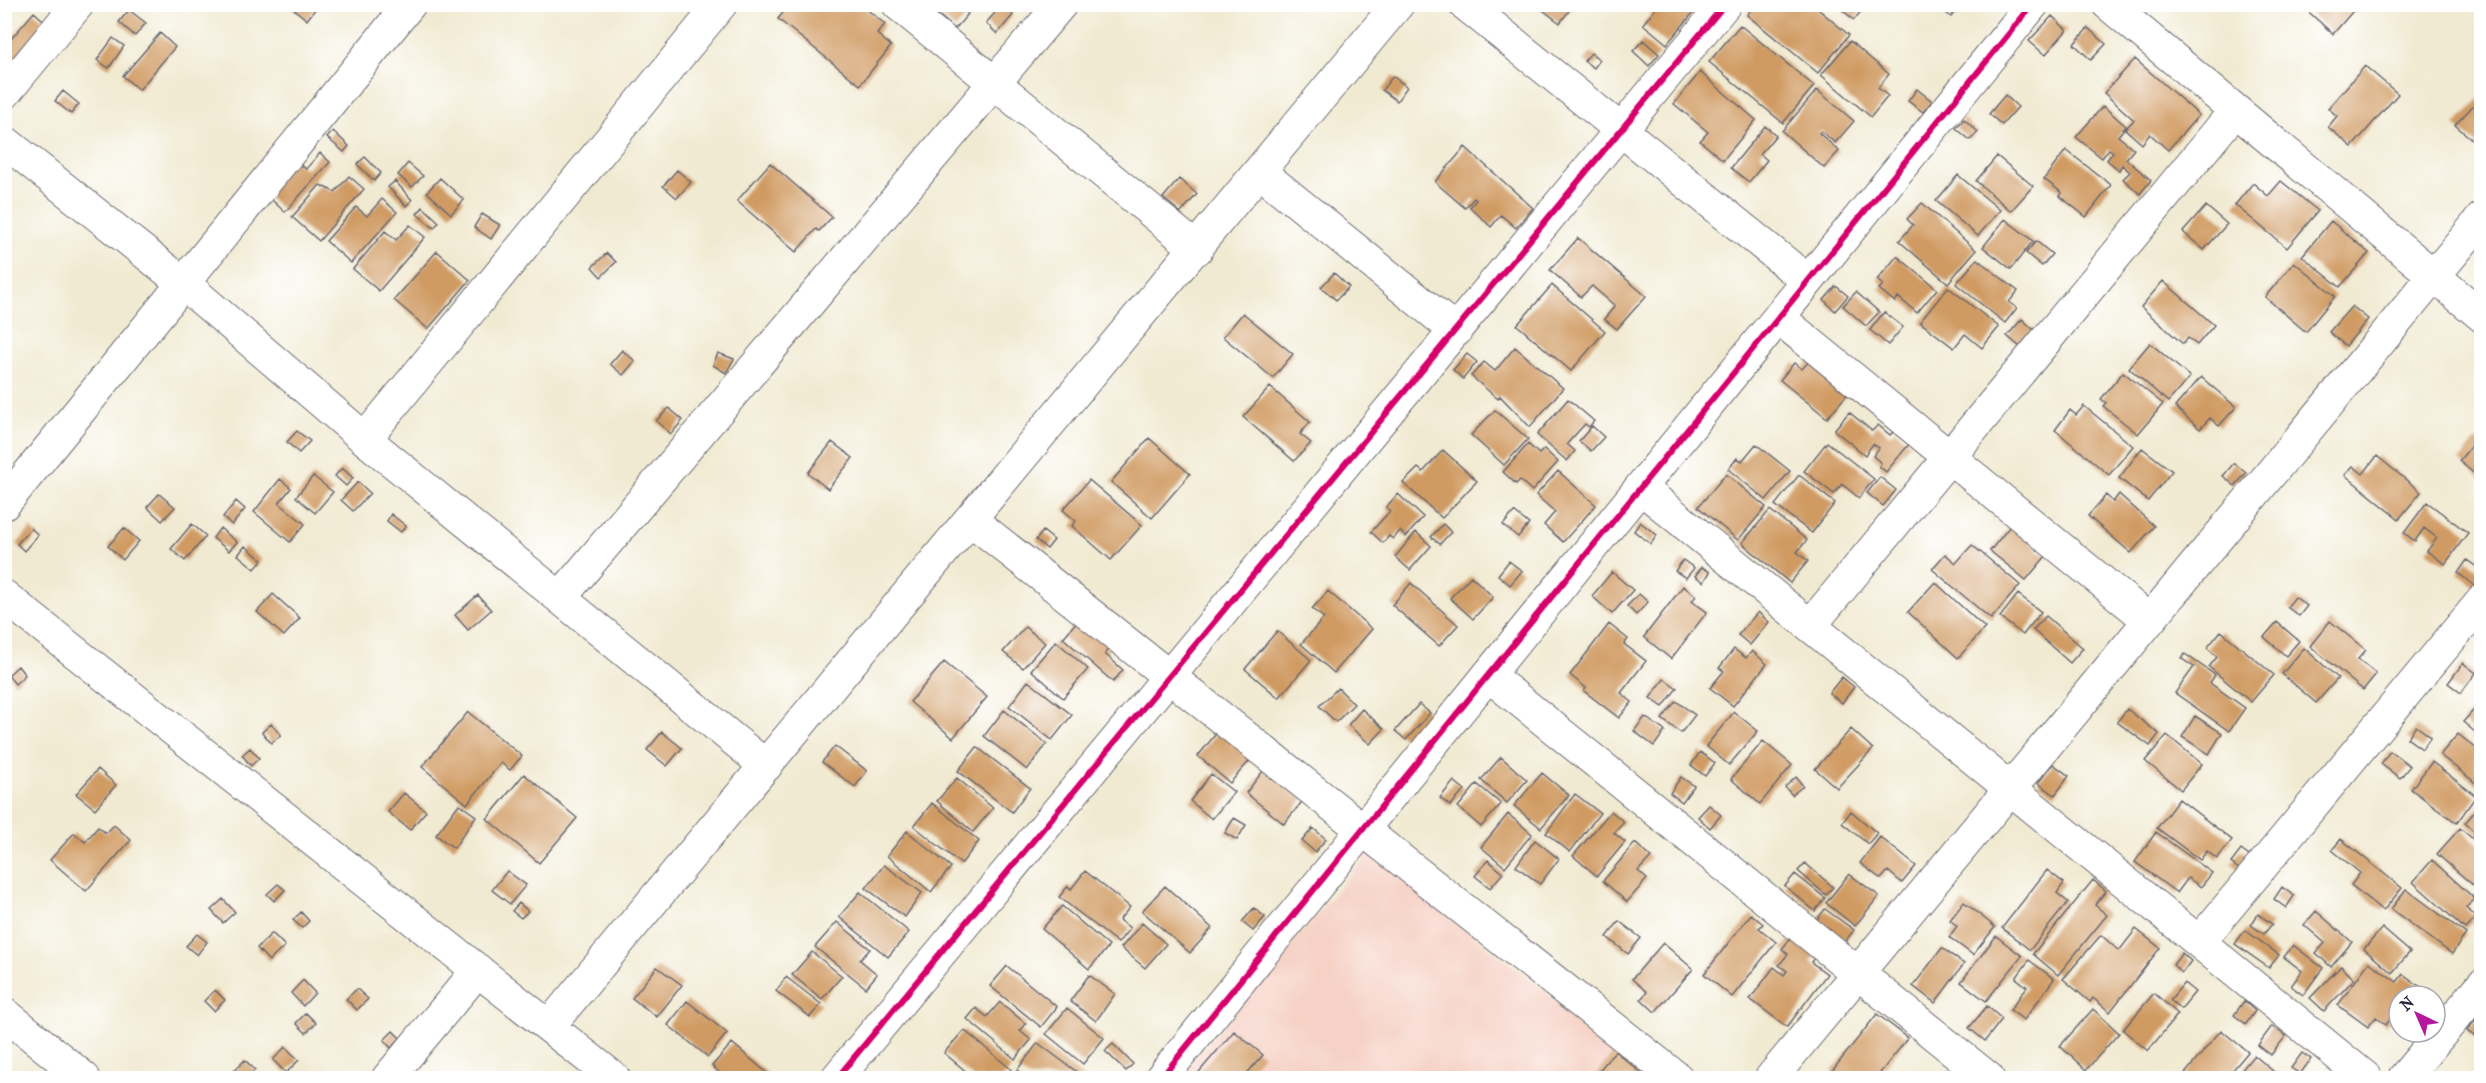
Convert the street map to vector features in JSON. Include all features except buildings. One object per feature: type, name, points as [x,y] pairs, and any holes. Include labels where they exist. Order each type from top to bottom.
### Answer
[{"type":"street","points":[[4,94],[78,4]]},
{"type":"street","points":[[4,504],[410,4]]},
{"type":"street","points":[[365,439],[721,4]]},
{"type":"street","points":[[898,4],[1197,249]]},
{"type":"street","points":[[560,598],[1061,4]]},
{"type":"street","points":[[549,1026],[1197,249],[1398,4]]},
{"type":"street","points":[[1465,4],[1808,281]]},
{"type":"street","points":[[837,1078],[1725,4]]},
{"type":"street","points":[[1161,1078],[2033,4]]},
{"type":"street","points":[[2108,4],[2481,316]]},
{"type":"street","points":[[1810,626],[2235,111]]},
{"type":"street","points":[[4,141],[183,283],[365,439],[766,766]]},
{"type":"street","points":[[1260,172],[1456,331]]},
{"type":"street","points":[[1771,1078],[2481,218]]},
{"type":"street","points":[[1779,318],[2149,620]]},
{"type":"street","points":[[1641,488],[2366,1078]]},
{"type":"street","points":[[971,520],[1677,1078]]},
{"type":"street","points":[[4,596],[614,1078]]},
{"type":"street","points":[[2199,942],[2481,601]]},
{"type":"street","points":[[1488,675],[1988,1078]]},
{"type":"street","points":[[388,1078],[478,970]]},
{"type":"street","points":[[2404,1078],[2481,985]]},
{"type":"street","points":[[4,1013],[84,1078]]},
{"type":"shaded area","points":[[1369,853],[1655,1078],[1179,1078]]},
{"type":"cycle path","points":[[837,1078],[1725,4]]},
{"type":"cycle path","points":[[1161,1078],[2033,4]]}]
